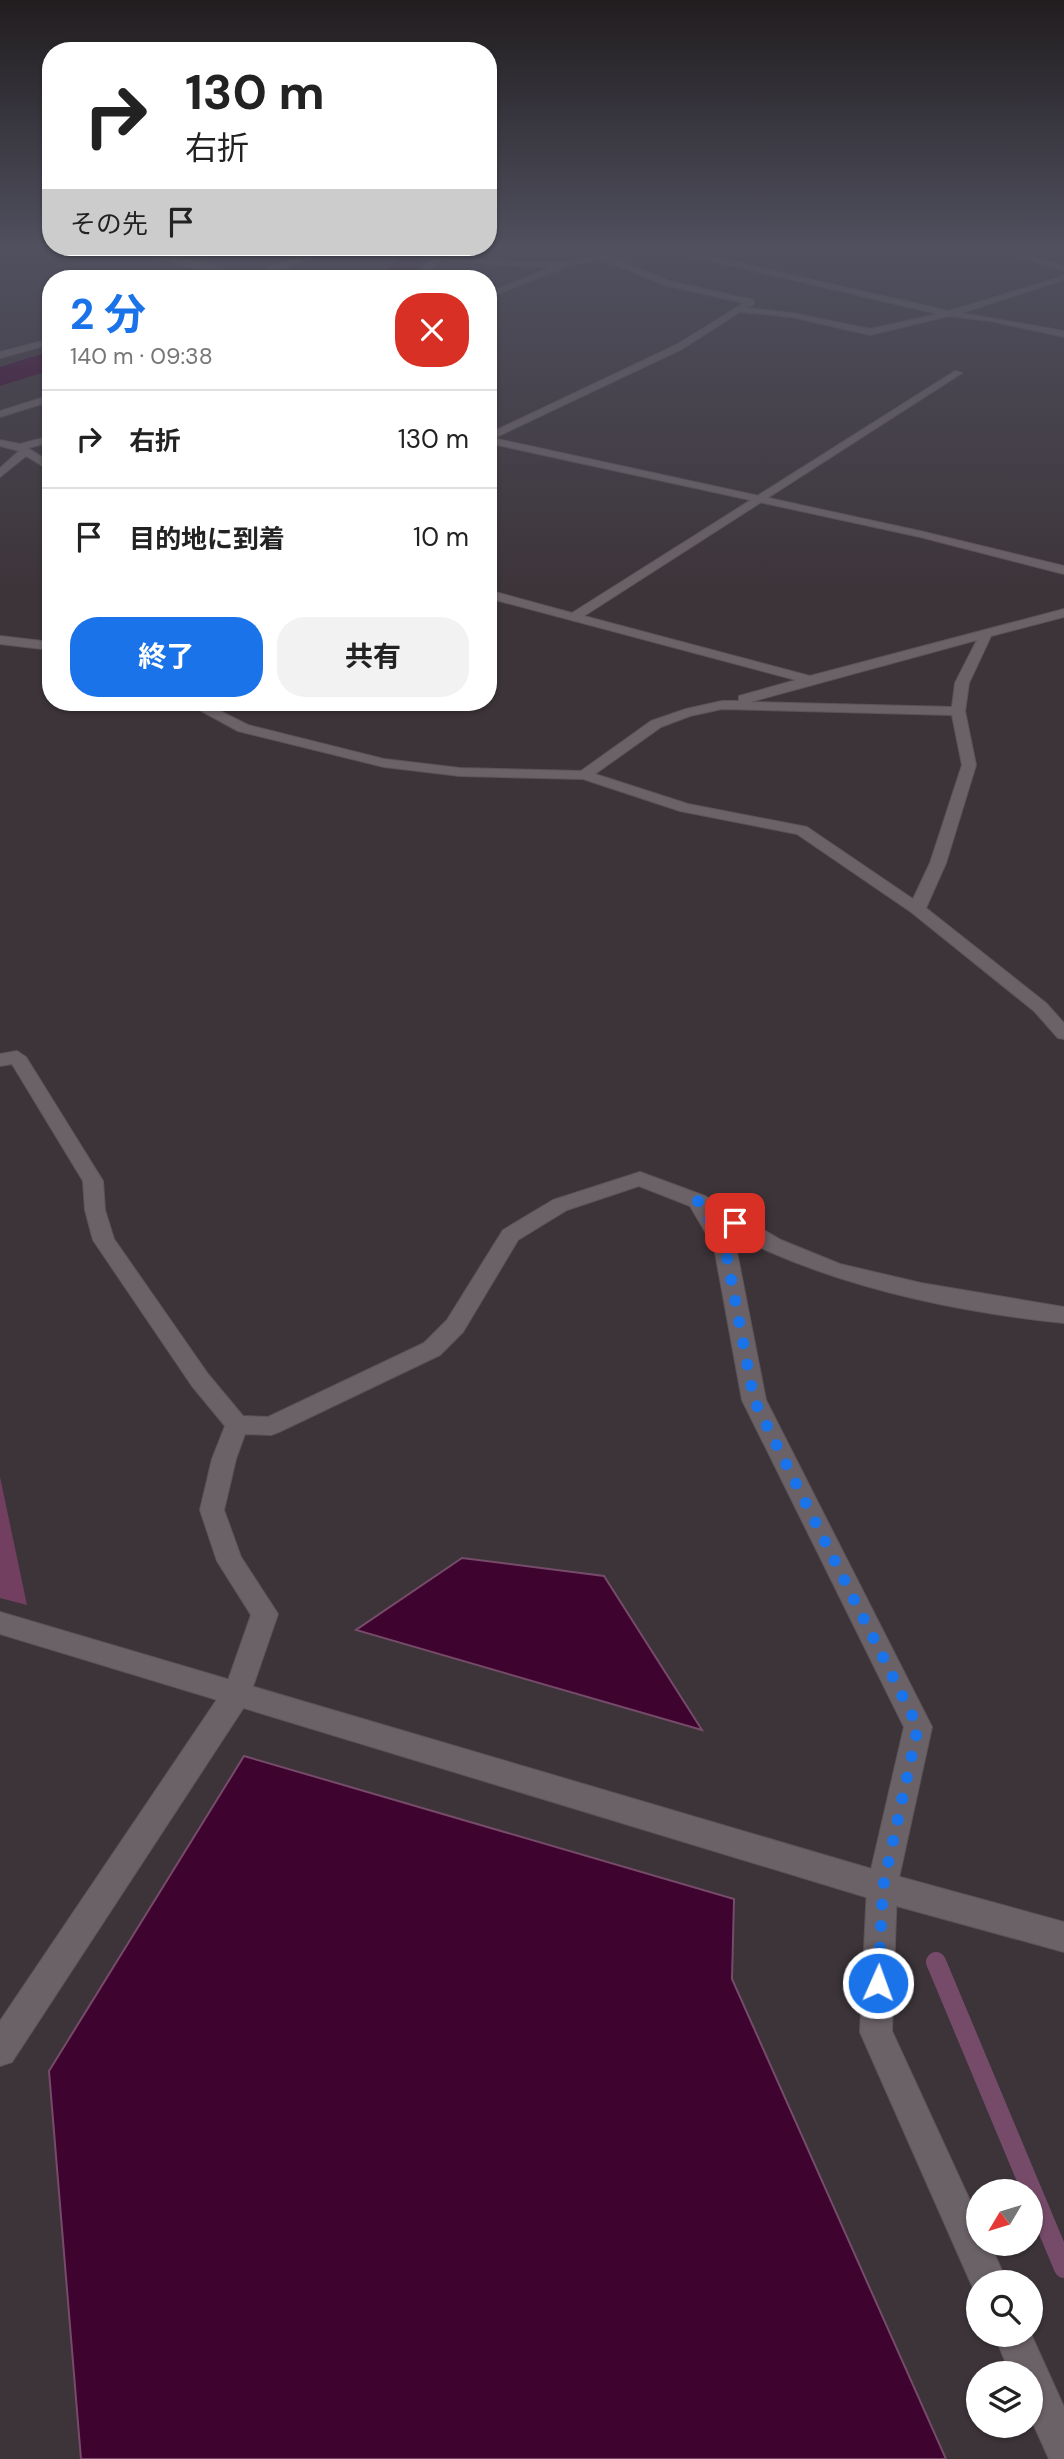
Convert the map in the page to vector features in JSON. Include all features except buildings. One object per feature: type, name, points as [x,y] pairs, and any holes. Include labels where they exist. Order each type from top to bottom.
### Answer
[{"type":"street","points":[[497,435],[650,361]]},
{"type":"street","points":[[572,618],[958,373]]},
{"type":"street","points":[[0,414],[42,401]]},
{"type":"street","points":[[497,441],[1064,570]]},
{"type":"street","points":[[0,474],[22,449],[42,442]]},
{"type":"street","points":[[0,443],[22,449],[42,462]]},
{"type":"street","points":[[497,597],[810,680]]},
{"type":"street","points":[[584,775],[656,724],[686,713],[1064,613]]},
{"type":"street","points":[[917,909],[938,863],[969,765],[958,711],[962,683],[987,632]]},
{"type":"street","points":[[0,640],[42,645]]},
{"type":"street","points":[[722,705],[958,711]]},
{"type":"street","points":[[210,711],[243,728],[384,763],[460,772],[584,775],[685,808],[802,830],[917,909],[1040,1007],[1064,1034]]},
{"type":"street","points":[[0,1060],[17,1056],[93,1181],[95,1210],[104,1240],[200,1380],[237,1425],[271,1426],[432,1349],[455,1326],[510,1235],[560,1205],[640,1179],[698,1201],[773,1245],[835,1270],[921,1291],[1064,1315]]},
{"type":"street","points":[[698,1201],[725,1247],[754,1400],[918,1727],[883,1887],[876,2032],[984,2270]]},
{"type":"street","points":[[0,2050],[238,1692],[265,1614],[230,1561],[212,1510],[224,1459],[237,1425]]},
{"type":"street","points":[[0,1623],[883,1887],[1064,1937]]},
{"type":"street","points":[[1043,2403],[1064,2450]]},
{"type":"shaded area","points":[[0,1477],[27,1605],[0,1598]]},
{"type":"shaded area","points":[[462,1558],[604,1576],[702,1730],[356,1630]]},
{"type":"shaded area","points":[[244,1756],[734,1899],[732,1979],[946,2459],[81,2459],[49,2071]]},
{"type":"waterway","points":[[0,377],[42,363]]},
{"type":"waterway","points":[[936,1962],[1064,2268]]},
{"type":"route","points":[[735,1223],[698,1201],[725,1247],[754,1400],[918,1727],[883,1887],[878,1983]]}]
